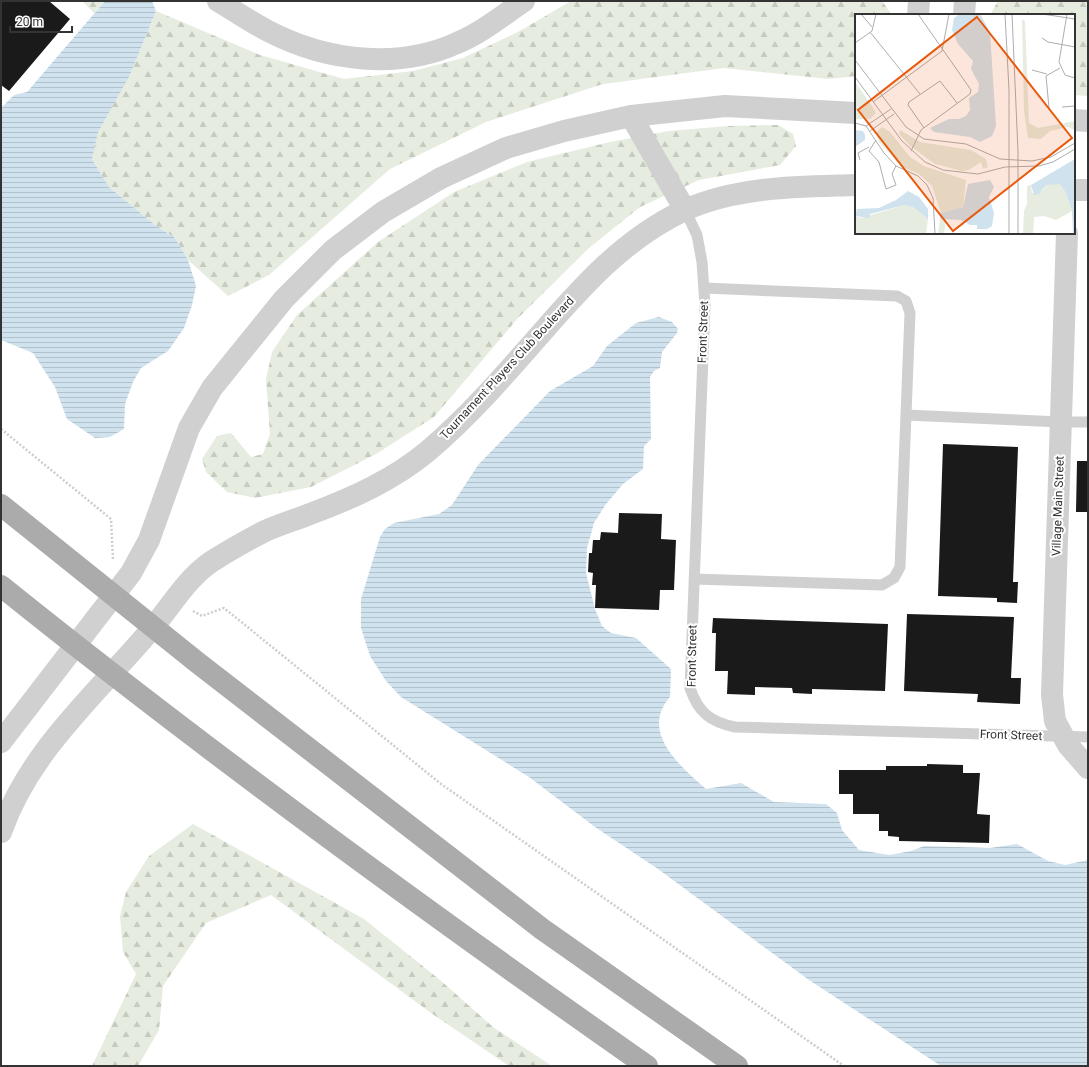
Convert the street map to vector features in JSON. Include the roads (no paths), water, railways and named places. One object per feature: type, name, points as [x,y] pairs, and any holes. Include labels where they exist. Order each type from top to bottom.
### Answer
[{"type":"main road","points":[[1,505],[114,596],[154,626],[198,663],[542,929],[737,1066]]},
{"type":"main road","points":[[1,586],[156,710],[512,972],[647,1066]]},
{"type":"street","points":[[218,1],[270,32],[301,46],[335,55],[369,59],[387,59],[421,56],[457,44],[482,30],[524,1]]},
{"type":"street","points":[[918,14],[919,1]]},
{"type":"street","points":[[964,14],[965,1]]},
{"type":"street","points":[[1,742],[131,573],[149,540],[189,428],[212,388],[284,299],[333,250],[383,212],[441,178],[506,148],[564,131],[631,116],[725,106],[855,113]]},
{"type":"street","points":[[631,116],[685,210]]},
{"type":"street","points":[[1075,120],[1088,121]]},
{"type":"street","name":"Tournament Players Club Boulevard","points":[[1,832],[21,790],[47,747],[154,626],[195,575],[214,559],[264,532],[331,506],[391,479],[425,453],[456,426],[602,266],[637,238],[685,210],[724,197],[776,189],[855,185]]},
{"type":"street","points":[[1075,190],[1088,190]]},
{"type":"street","name":"Village Main Street","points":[[1067,234],[1052,695],[1054,721],[1068,745],[1088,768]]},
{"type":"lane","name":"Front Street","points":[[685,210],[697,235],[702,262],[705,305],[690,688],[695,703],[705,715],[722,724],[735,727],[1088,737]]},
{"type":"lane","points":[[694,579],[882,585],[894,578],[900,568],[910,313],[906,301],[897,296],[704,288]]},
{"type":"lane","points":[[906,415],[1088,422]]},
{"type":"water","points":[[105,1],[152,1],[156,11],[130,75],[98,132],[92,159],[109,187],[155,225],[175,238],[188,260],[196,286],[192,305],[184,328],[168,351],[141,368],[133,382],[125,404],[124,429],[110,437],[95,438],[67,419],[55,387],[33,353],[1,340],[1,108],[14,95],[27,92]]},
{"type":"water","points":[[659,317],[672,322],[678,329],[677,333],[662,352],[660,368],[654,371],[650,377],[651,439],[644,446],[643,469],[623,484],[606,504],[594,523],[587,548],[586,573],[595,609],[602,626],[611,633],[636,638],[671,669],[670,697],[662,710],[659,723],[661,736],[667,748],[685,770],[706,789],[741,783],[774,802],[826,804],[837,813],[842,830],[859,850],[889,855],[911,851],[924,846],[990,848],[1017,844],[1048,861],[1065,865],[1088,860],[1088,1066],[941,1066],[809,980],[658,869],[595,827],[529,777],[401,697],[386,681],[370,656],[361,628],[361,599],[380,537],[385,529],[394,523],[439,514],[452,505],[478,465],[550,391],[593,366],[607,346],[636,323]]}]
